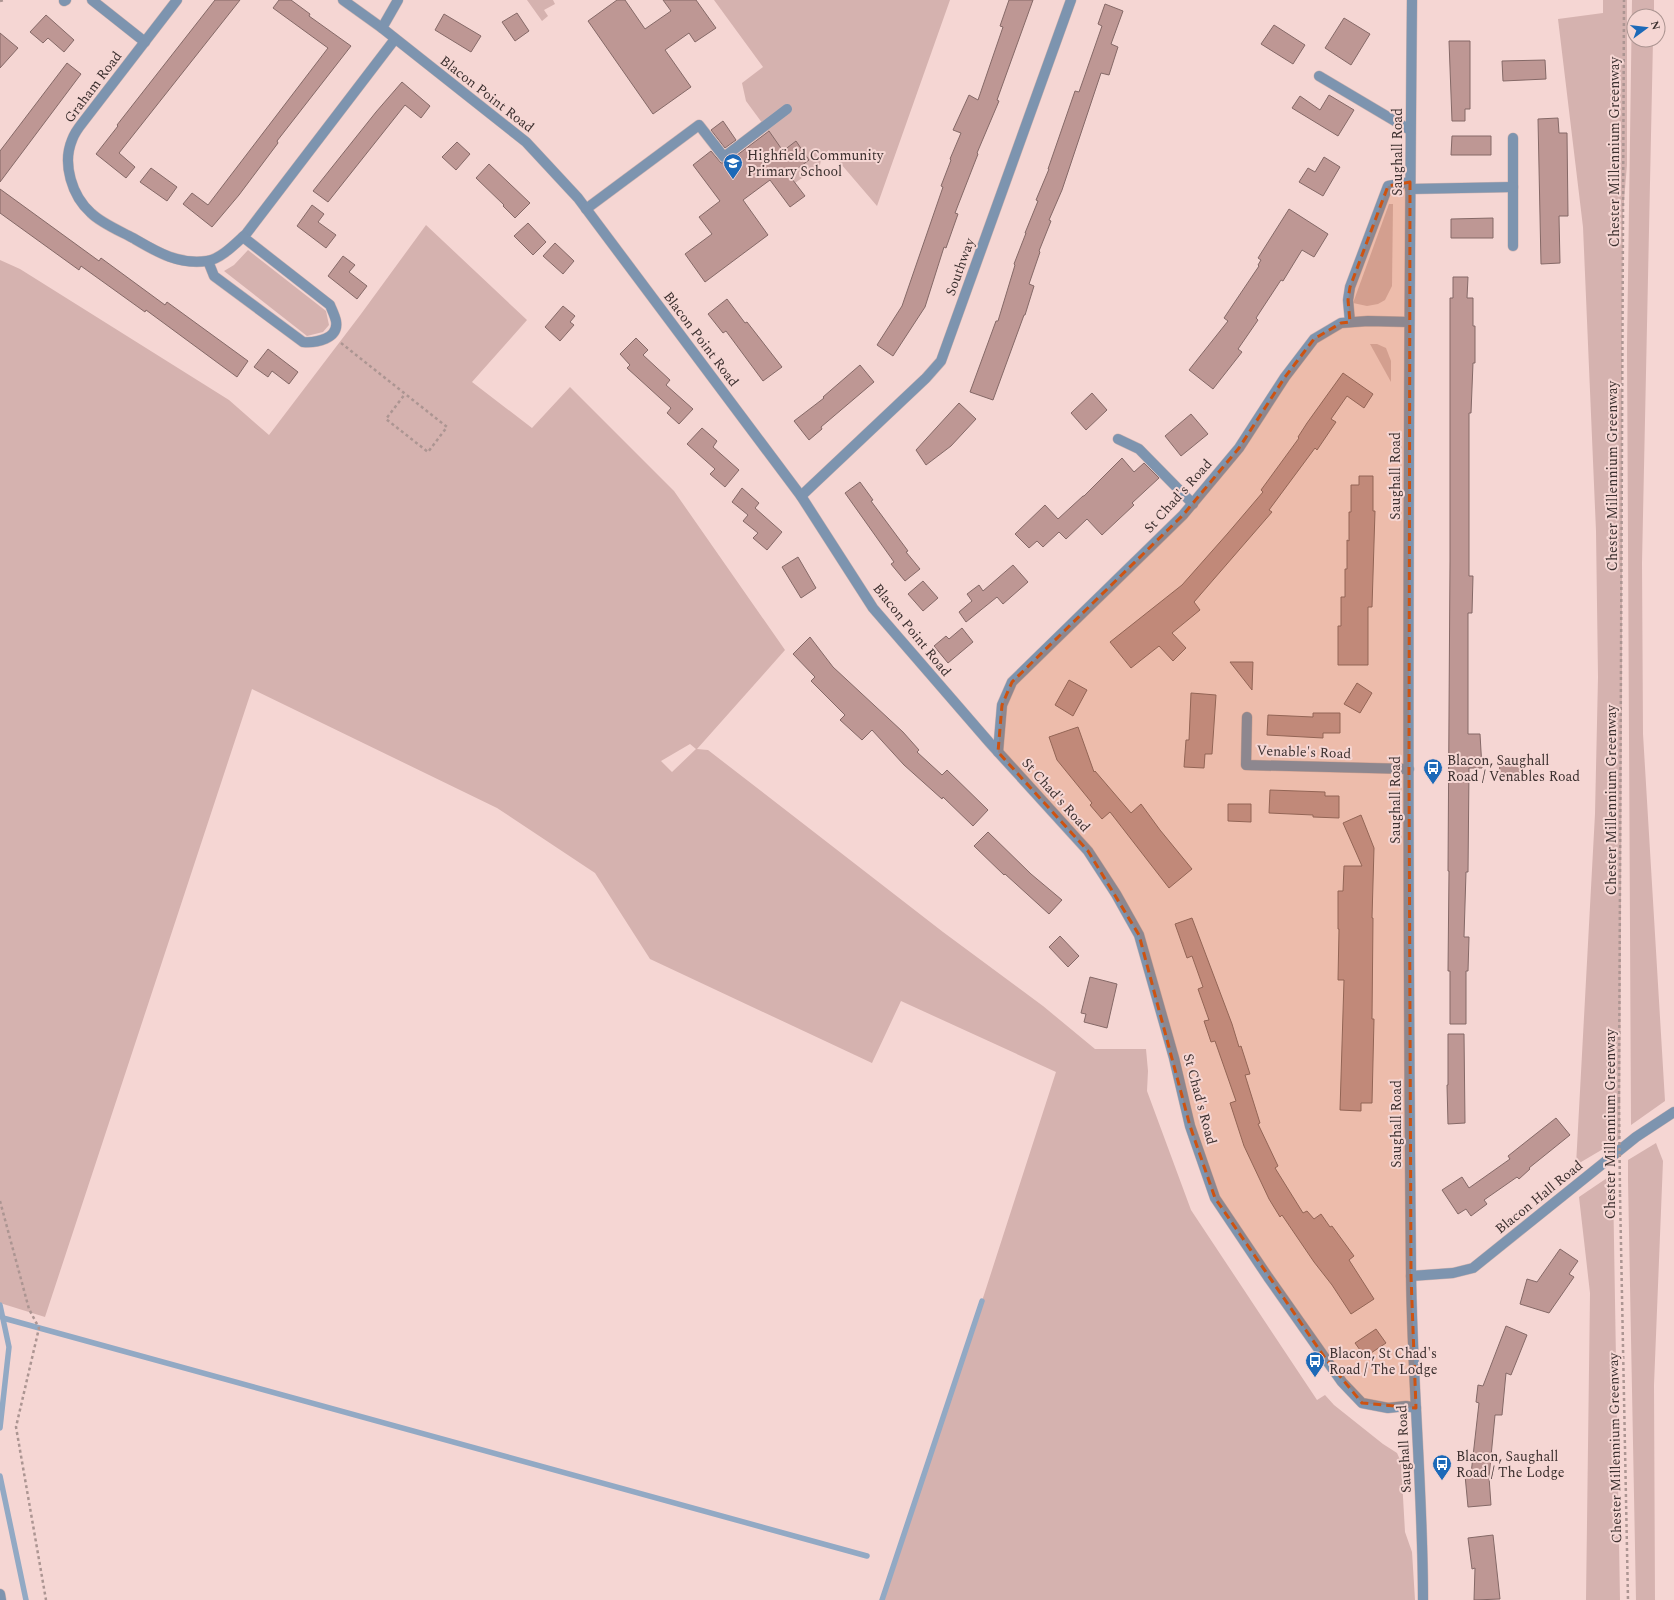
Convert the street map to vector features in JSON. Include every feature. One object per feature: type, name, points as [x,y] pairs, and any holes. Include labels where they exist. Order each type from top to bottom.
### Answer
[{"type":"street","points":[[92,0],[145,42]]},
{"type":"street","name":"Graham Road","points":[[177,0],[83,122],[72,140],[68,164],[72,184],[79,200],[91,214],[164,256],[184,261],[208,261],[229,251],[243,236],[395,39]]},
{"type":"street","name":"Blacon Point Road","points":[[343,0],[382,28],[526,142],[578,198],[801,496],[873,608],[989,742]]},
{"type":"street","points":[[382,28],[398,0]]},
{"type":"street","name":"Southway","points":[[801,496],[926,378],[941,361],[1071,0]]},
{"type":"street","name":"Saughall Road","points":[[1412,0],[1409,322],[1411,1276],[1423,1535],[1423,1600]]},
{"type":"street","points":[[1319,76],[1410,130]]},
{"type":"street","points":[[586,209],[699,125],[724,157],[787,109]]},
{"type":"street","points":[[1513,138],[1513,246]]},
{"type":"street","points":[[1350,322],[1348,300],[1350,287],[1388,186],[1513,188]]},
{"type":"street","points":[[208,261],[214,276],[303,342],[314,343],[326,339],[333,332],[336,322],[330,305],[243,236]]},
{"type":"street","name":"St Chad's Road","points":[[998,752],[1002,705],[1012,682],[1193,504],[1239,448],[1285,377],[1314,339],[1341,323],[1368,321],[1409,322]]},
{"type":"street","points":[[1118,439],[1139,449],[1193,504]]},
{"type":"street","name":"Venable's Road","points":[[1247,718],[1246,765],[1409,769]]},
{"type":"street","name":"St Chad's Road","points":[[989,742],[1088,851],[1116,894],[1139,936],[1174,1058],[1190,1126],[1215,1198],[1268,1277],[1342,1382],[1362,1403],[1388,1408],[1406,1406],[1416,1408]]},
{"type":"street","name":"Blacon Hall Road","points":[[1411,1276],[1453,1273],[1473,1268],[1636,1137],[1674,1112]]},
{"type":"street","points":[[0,1594],[1,1600]]},
{"type":"path","points":[[0,1],[4,0]]},
{"type":"path","name":"Chester Millennium Greenway","points":[[1624,0],[1619,1100],[1628,1600]]},
{"type":"path","points":[[330,335],[447,427],[428,452],[386,419],[405,394]]},
{"type":"path","points":[[0,1201],[29,1309],[39,1328],[16,1427],[46,1600]]},
{"type":"highlighted area","points":[[1410,182],[1409,769],[1411,1276],[1416,1408],[1362,1403],[1325,1358],[1215,1198],[1190,1126],[1139,935],[1088,851],[998,752],[1002,705],[1012,682],[1183,515],[1239,448],[1285,377],[1314,339],[1341,323],[1350,322],[1348,300],[1350,287],[1388,186]]},
{"type":"shaded area","points":[[527,0],[553,0],[555,4],[544,10],[548,16],[542,21]]},
{"type":"shaded area","points":[[714,0],[950,0],[877,206],[829,150],[822,155],[820,165],[795,183],[789,175],[809,160],[796,142],[769,161],[777,143],[746,101],[742,83],[763,67]]},
{"type":"shaded area","points":[[1603,0],[1627,0],[1627,165],[1623,213],[1622,330],[1620,1139],[1576,1165],[1595,814],[1598,677],[1596,531],[1583,227],[1558,19],[1603,13]]},
{"type":"shaded area","points":[[1632,0],[1654,0],[1654,8],[1632,8]]},
{"type":"shaded area","points":[[1631,48],[1653,48],[1642,563],[1643,734],[1665,1101],[1631,1125],[1627,347]]},
{"type":"shaded area","points":[[1389,204],[1393,204],[1392,286],[1385,300],[1378,304],[1367,306],[1353,303]]},
{"type":"shaded area","points":[[426,225],[527,320],[472,382],[532,428],[570,387],[674,491],[785,650],[697,749],[708,750],[943,932],[1043,1006],[1095,1049],[1146,1049],[1148,1071],[1147,1091],[1191,1210],[1317,1400],[1325,1395],[1334,1405],[1383,1444],[1397,1453],[1401,1462],[1405,1532],[1412,1552],[1415,1600],[882,1600],[982,1301],[1056,1072],[901,1001],[872,1063],[650,959],[595,873],[497,808],[252,689],[45,1317],[0,1303],[0,260],[20,269],[229,400],[269,435],[361,314]],"holes":[[[690,744],[696,749],[672,772],[661,761]]]},
{"type":"shaded area","points":[[248,250],[326,311],[329,325],[323,332],[307,336],[224,271],[234,265]]},
{"type":"shaded area","points":[[1370,344],[1377,344],[1386,348],[1391,361],[1391,382]]},
{"type":"shaded area","points":[[1656,1143],[1663,1161],[1654,1385],[1655,1600],[1636,1600],[1628,1160]]},
{"type":"shaded area","points":[[1607,1178],[1613,1181],[1620,1600],[1586,1600],[1590,1293],[1579,1197]]},
{"type":"building","points":[[215,0],[240,0],[119,153],[135,167],[126,178],[96,154]]},
{"type":"building","points":[[279,0],[291,0],[310,14],[309,16],[351,46],[277,141],[278,143],[239,195],[212,227],[183,204],[192,193],[208,205],[328,48],[273,8]]},
{"type":"building","points":[[617,0],[625,0],[645,29],[671,11],[663,0],[696,0],[716,28],[695,42],[689,33],[665,50],[691,87],[653,114],[588,21]]},
{"type":"building","points":[[1009,0],[1033,0],[997,100],[999,101],[977,153],[978,154],[955,213],[958,214],[946,248],[944,247],[925,307],[893,356],[877,345],[902,306],[943,187],[941,186],[951,160],[950,159],[961,133],[953,130],[969,95],[978,100],[1003,27],[1000,26]]},
{"type":"building","points":[[1105,4],[1123,11],[1111,44],[1118,47],[1109,75],[1101,73],[1062,190],[1049,220],[1051,221],[1039,251],[1040,252],[1029,284],[1034,286],[1025,315],[993,400],[970,392],[996,321],[998,321],[1015,265],[1014,264],[1038,201],[1036,200],[1049,169],[1075,91],[1079,92],[1102,26],[1098,24]]},
{"type":"building","points":[[517,13],[529,31],[515,41],[502,22]]},
{"type":"building","points":[[444,14],[481,36],[471,52],[435,30]]},
{"type":"building","points":[[46,15],[74,40],[64,52],[48,38],[43,43],[30,32]]},
{"type":"building","points":[[1344,18],[1370,34],[1351,65],[1325,48]]},
{"type":"building","points":[[1274,25],[1305,45],[1293,64],[1261,44]]},
{"type":"building","points":[[0,33],[18,48],[0,68]]},
{"type":"building","points":[[1449,41],[1470,41],[1470,109],[1465,109],[1465,121],[1452,121]]},
{"type":"building","points":[[1545,60],[1546,79],[1503,81],[1502,61]]},
{"type":"building","points":[[67,63],[81,74],[0,182],[0,151]]},
{"type":"building","points":[[402,82],[430,106],[421,118],[405,105],[328,202],[313,191]]},
{"type":"building","points":[[1329,95],[1354,110],[1338,136],[1292,108],[1300,96],[1320,110]]},
{"type":"building","points":[[1558,118],[1559,133],[1567,133],[1568,216],[1559,216],[1560,263],[1541,264],[1538,119]]},
{"type":"building","points":[[723,121],[736,140],[725,148],[711,130]]},
{"type":"building","points":[[769,131],[783,151],[796,141],[809,160],[789,175],[805,196],[790,207],[770,180],[743,200],[768,235],[705,282],[685,254],[712,234],[699,217],[720,201],[693,165],[711,151],[721,163],[728,162]]},
{"type":"building","points":[[1452,136],[1491,136],[1491,155],[1451,155]]},
{"type":"building","points":[[457,142],[470,154],[456,170],[442,157]]},
{"type":"building","points":[[1324,157],[1340,167],[1323,196],[1299,182],[1308,168],[1315,172]]},
{"type":"building","points":[[489,164],[530,203],[515,218],[476,178]]},
{"type":"building","points":[[151,168],[177,187],[167,201],[140,182]]},
{"type":"building","points":[[0,189],[99,261],[101,258],[165,305],[167,302],[248,361],[237,377],[146,310],[145,312],[81,266],[79,270],[0,213]]},
{"type":"building","points":[[312,205],[324,214],[318,222],[336,235],[326,248],[297,226]]},
{"type":"building","points":[[1289,209],[1328,234],[1314,257],[1302,250],[1283,281],[1281,280],[1256,318],[1258,320],[1238,349],[1242,352],[1213,389],[1189,370],[1228,321],[1224,318],[1259,266],[1258,265],[1261,260],[1258,258]]},
{"type":"building","points":[[1493,218],[1493,238],[1451,238],[1451,219]]},
{"type":"building","points":[[528,223],[546,242],[533,255],[514,236]]},
{"type":"building","points":[[555,243],[574,261],[563,274],[543,256]]},
{"type":"building","points":[[343,256],[355,265],[349,272],[367,286],[357,299],[328,276]]},
{"type":"building","points":[[1453,277],[1468,277],[1467,298],[1473,298],[1473,326],[1475,326],[1475,363],[1473,363],[1471,413],[1469,413],[1469,576],[1473,576],[1472,613],[1468,613],[1468,734],[1480,734],[1482,768],[1469,768],[1468,872],[1466,872],[1464,937],[1469,937],[1468,971],[1466,971],[1466,1024],[1450,1024],[1450,971],[1448,971],[1450,298],[1453,298]]},
{"type":"building","points":[[727,299],[782,367],[763,381],[726,331],[723,333],[708,314]]},
{"type":"building","points":[[563,306],[575,316],[570,322],[574,325],[560,341],[545,327]]},
{"type":"building","points":[[636,338],[648,350],[643,355],[670,380],[666,385],[693,409],[679,424],[667,413],[671,408],[627,368],[630,365],[620,354]]},
{"type":"building","points":[[268,349],[298,372],[289,384],[272,371],[268,377],[254,367]]},
{"type":"building","points":[[860,365],[874,382],[821,427],[822,429],[809,440],[794,421],[824,398],[823,397]]},
{"type":"building","points":[[1343,373],[1373,394],[1364,408],[1347,396],[1331,419],[1336,422],[1317,450],[1315,448],[1269,510],[1272,512],[1194,602],[1200,610],[1172,633],[1186,648],[1173,661],[1159,646],[1131,668],[1110,642],[1182,585],[1228,533],[1263,492],[1261,490],[1299,438],[1298,437],[1307,423]]},
{"type":"building","points":[[1092,393],[1107,410],[1086,430],[1071,413]]},
{"type":"building","points":[[959,403],[976,419],[951,446],[926,465],[916,450]]},
{"type":"building","points":[[1191,414],[1208,434],[1181,456],[1165,436]]},
{"type":"building","points":[[702,428],[717,441],[713,447],[739,470],[725,487],[710,474],[715,469],[687,444]]},
{"type":"building","points":[[1122,458],[1134,472],[1144,463],[1159,478],[1132,503],[1134,505],[1102,535],[1087,519],[1066,539],[1059,532],[1043,547],[1037,541],[1029,548],[1015,534],[1045,505],[1058,519],[1084,496]]},
{"type":"building","points":[[1359,476],[1373,476],[1373,511],[1375,511],[1372,607],[1368,607],[1368,665],[1338,665],[1338,626],[1341,626],[1341,597],[1345,597],[1345,569],[1347,569],[1347,540],[1349,541],[1351,485],[1359,485]]},
{"type":"building","points":[[860,482],[873,500],[871,501],[908,551],[906,552],[920,569],[905,581],[891,564],[894,562],[845,493]]},
{"type":"building","points":[[742,488],[759,503],[755,508],[782,532],[767,550],[753,538],[758,533],[743,521],[748,515],[732,502]]},
{"type":"building","points":[[798,557],[816,588],[801,598],[782,567]]},
{"type":"building","points":[[1013,565],[1028,582],[1003,604],[997,597],[966,622],[959,612],[972,601],[967,594],[979,585],[983,591]]},
{"type":"building","points":[[923,581],[938,598],[923,611],[908,594]]},
{"type":"building","points":[[962,628],[973,642],[948,663],[934,646],[946,636],[949,639]]},
{"type":"building","points":[[810,637],[833,667],[903,732],[919,750],[917,752],[942,775],[947,770],[988,810],[973,826],[943,797],[942,799],[904,765],[872,730],[862,740],[840,720],[845,715],[811,681],[815,677],[793,654]]},
{"type":"building","points":[[1230,662],[1253,662],[1252,690]]},
{"type":"building","points":[[1069,680],[1087,690],[1073,716],[1055,705]]},
{"type":"building","points":[[1357,683],[1372,693],[1360,713],[1344,704]]},
{"type":"building","points":[[1191,693],[1216,695],[1212,754],[1205,754],[1204,768],[1184,767],[1186,740],[1189,740]]},
{"type":"building","points":[[1313,713],[1340,713],[1340,733],[1323,733],[1323,738],[1267,735],[1268,715],[1313,717]]},
{"type":"building","points":[[1078,727],[1094,772],[1095,771],[1131,813],[1141,804],[1192,869],[1169,888],[1110,812],[1102,819],[1090,805],[1092,803],[1057,760],[1049,737]]},
{"type":"building","points":[[1500,763],[1523,763],[1523,778],[1499,778]]},
{"type":"building","points":[[1270,790],[1325,792],[1325,796],[1339,796],[1339,818],[1269,813]]},
{"type":"building","points":[[1228,804],[1251,804],[1251,822],[1228,821]]},
{"type":"building","points":[[1361,815],[1374,848],[1372,1019],[1374,1019],[1372,1103],[1361,1103],[1361,1111],[1340,1110],[1344,980],[1338,980],[1338,891],[1343,891],[1344,866],[1362,866],[1343,823]]},
{"type":"building","points":[[988,832],[1031,874],[1062,900],[1049,914],[1005,874],[1004,875],[974,846]]},
{"type":"building","points":[[1192,918],[1232,1024],[1239,1047],[1241,1046],[1250,1074],[1245,1075],[1260,1123],[1258,1124],[1278,1166],[1275,1168],[1303,1213],[1307,1211],[1314,1219],[1321,1214],[1330,1227],[1332,1226],[1354,1256],[1349,1260],[1374,1299],[1351,1314],[1282,1215],[1280,1217],[1269,1199],[1244,1146],[1230,1103],[1236,1101],[1215,1041],[1211,1042],[1204,1021],[1209,1020],[1198,989],[1203,987],[1192,956],[1187,958],[1175,924]]},
{"type":"building","points":[[1060,936],[1079,956],[1068,967],[1049,947]]},
{"type":"building","points":[[1090,977],[1117,984],[1107,1028],[1084,1022],[1086,1014],[1081,1013]]},
{"type":"building","points":[[1448,1034],[1464,1034],[1465,1123],[1448,1124]]},
{"type":"building","points":[[1556,1118],[1570,1135],[1529,1168],[1530,1169],[1519,1179],[1517,1177],[1484,1200],[1487,1204],[1471,1216],[1466,1209],[1458,1214],[1442,1190],[1462,1177],[1469,1188],[1510,1159],[1508,1156]]},
{"type":"building","points":[[1560,1249],[1578,1261],[1569,1274],[1574,1277],[1549,1313],[1520,1304],[1527,1279],[1537,1282]]},
{"type":"building","points":[[1506,1326],[1527,1335],[1511,1375],[1506,1373],[1502,1415],[1495,1415],[1489,1477],[1491,1505],[1468,1507],[1465,1475],[1471,1474],[1479,1403],[1476,1402],[1478,1385],[1483,1386]]},
{"type":"building","points":[[1376,1329],[1386,1343],[1365,1357],[1355,1343]]},
{"type":"building","points":[[1493,1535],[1500,1599],[1474,1600],[1475,1568],[1472,1569],[1468,1538]]},
{"type":"waterway","points":[[882,1600],[982,1301]]},
{"type":"waterway","points":[[0,1305],[9,1347],[0,1428]]},
{"type":"waterway","points":[[3,1318],[867,1556]]},
{"type":"waterway","points":[[0,1476],[26,1600]]},
{"type":"place","name":"Highfield Community Primary School","points":[[733,180]]},
{"type":"place","name":"Blacon, Saughall Road / Venables Road","points":[[1433,785]]},
{"type":"place","name":"Blacon, St Chad's Road / The Lodge","points":[[1315,1378]]},
{"type":"place","name":"Blacon, Saughall Road / The Lodge","points":[[1442,1481]]}]
